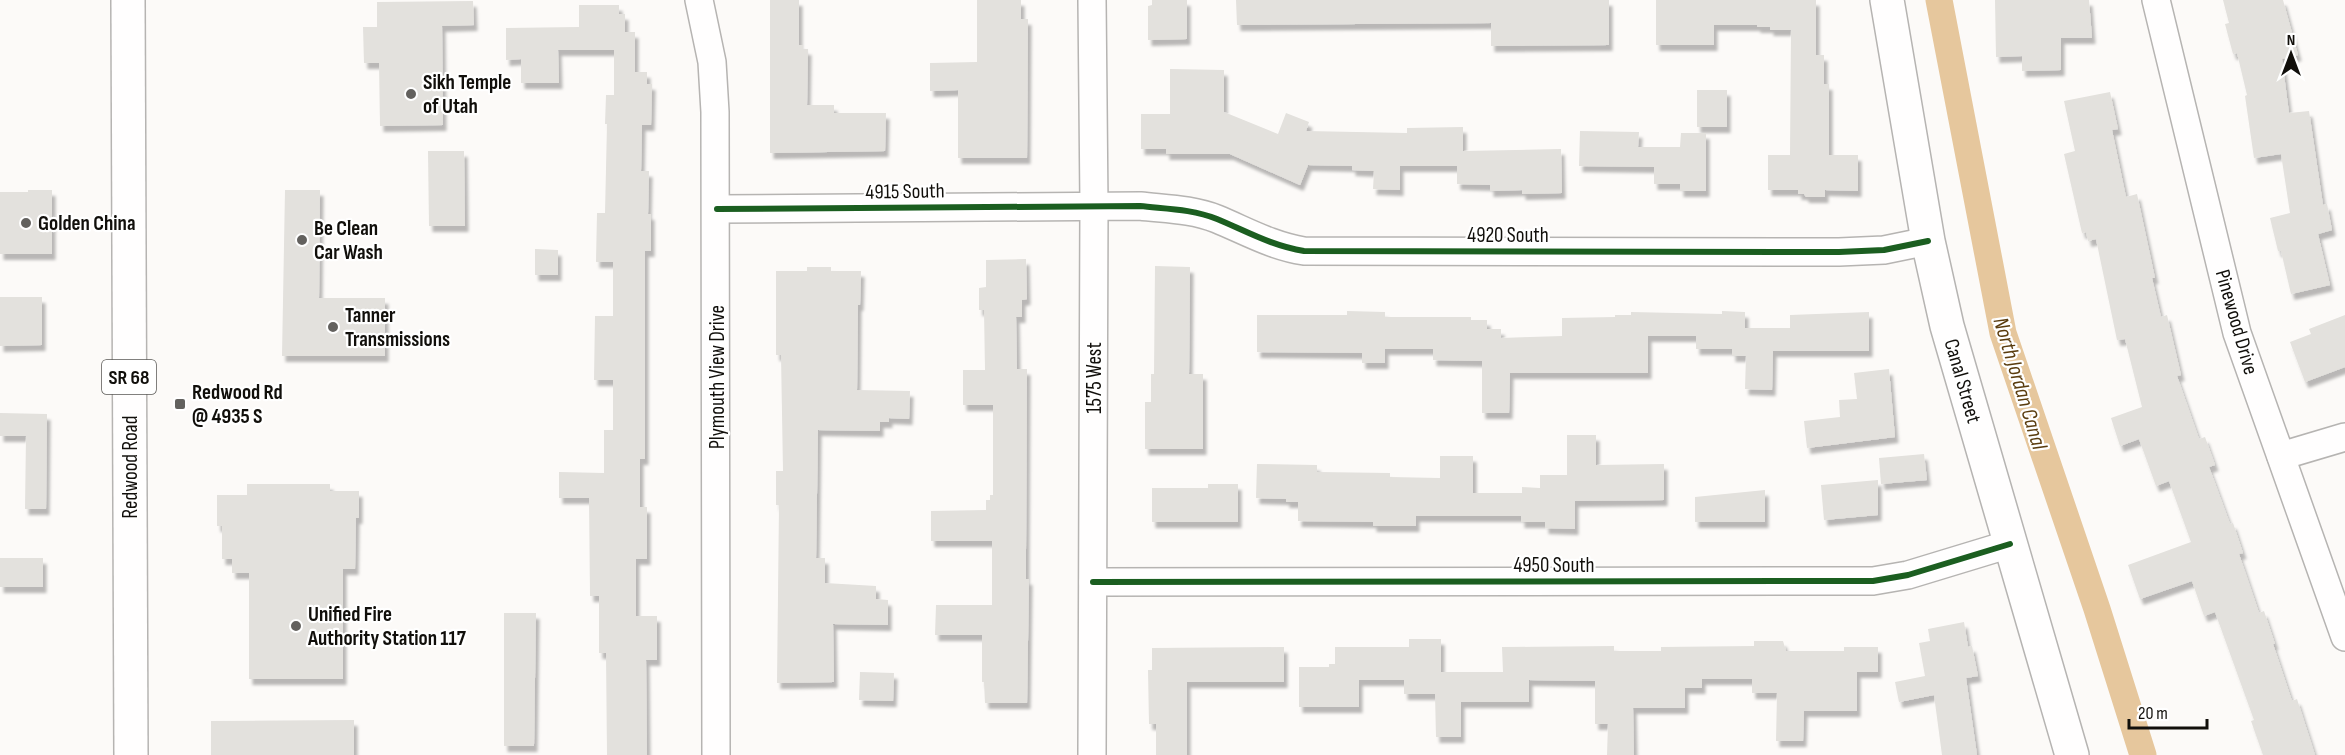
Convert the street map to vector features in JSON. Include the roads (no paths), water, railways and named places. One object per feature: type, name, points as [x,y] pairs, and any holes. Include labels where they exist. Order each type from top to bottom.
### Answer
[{"type":"street","name":"Redwood Road","points":[[128,0],[131,755]]},
{"type":"street","name":"Plymouth View Drive","points":[[699,0],[708,37],[715,87],[717,209],[716,755]]},
{"type":"street","name":"1575 West","points":[[1092,0],[1094,205],[1092,755]]},
{"type":"street","name":"Canal Street","points":[[1887,0],[1928,241],[1956,357],[2072,755]]},
{"type":"street","name":"Pinewood Drive","points":[[2157,0],[2232,316],[2345,637]]},
{"type":"street","name":"4915 South","points":[[717,209],[1094,205]]},
{"type":"street","name":"4920 South","points":[[1094,205],[1187,210],[1216,219],[1273,244],[1304,251],[1839,252],[1884,250],[1928,241]]},
{"type":"street","points":[[2281,456],[2345,437]]},
{"type":"street","name":"4950 South","points":[[1093,582],[1873,580],[1908,575],[2010,544]]},
{"type":"waterway","name":"North Jordan Canal","points":[[1939,0],[2003,333],[2097,609],[2143,755]]},
{"type":"place","name":"Sikh Temple of Utah","points":[[411,94]]},
{"type":"place","name":"Golden China","points":[[26,223]]},
{"type":"place","name":"Be Clean Car Wash","points":[[302,240]]},
{"type":"place","name":"Tanner Transmissions","points":[[333,327]]},
{"type":"place","name":"Redwood Rd @ 4935 S","points":[[180,404]]},
{"type":"place","name":"Unified Fire Authority Station 117","points":[[296,626]]}]
